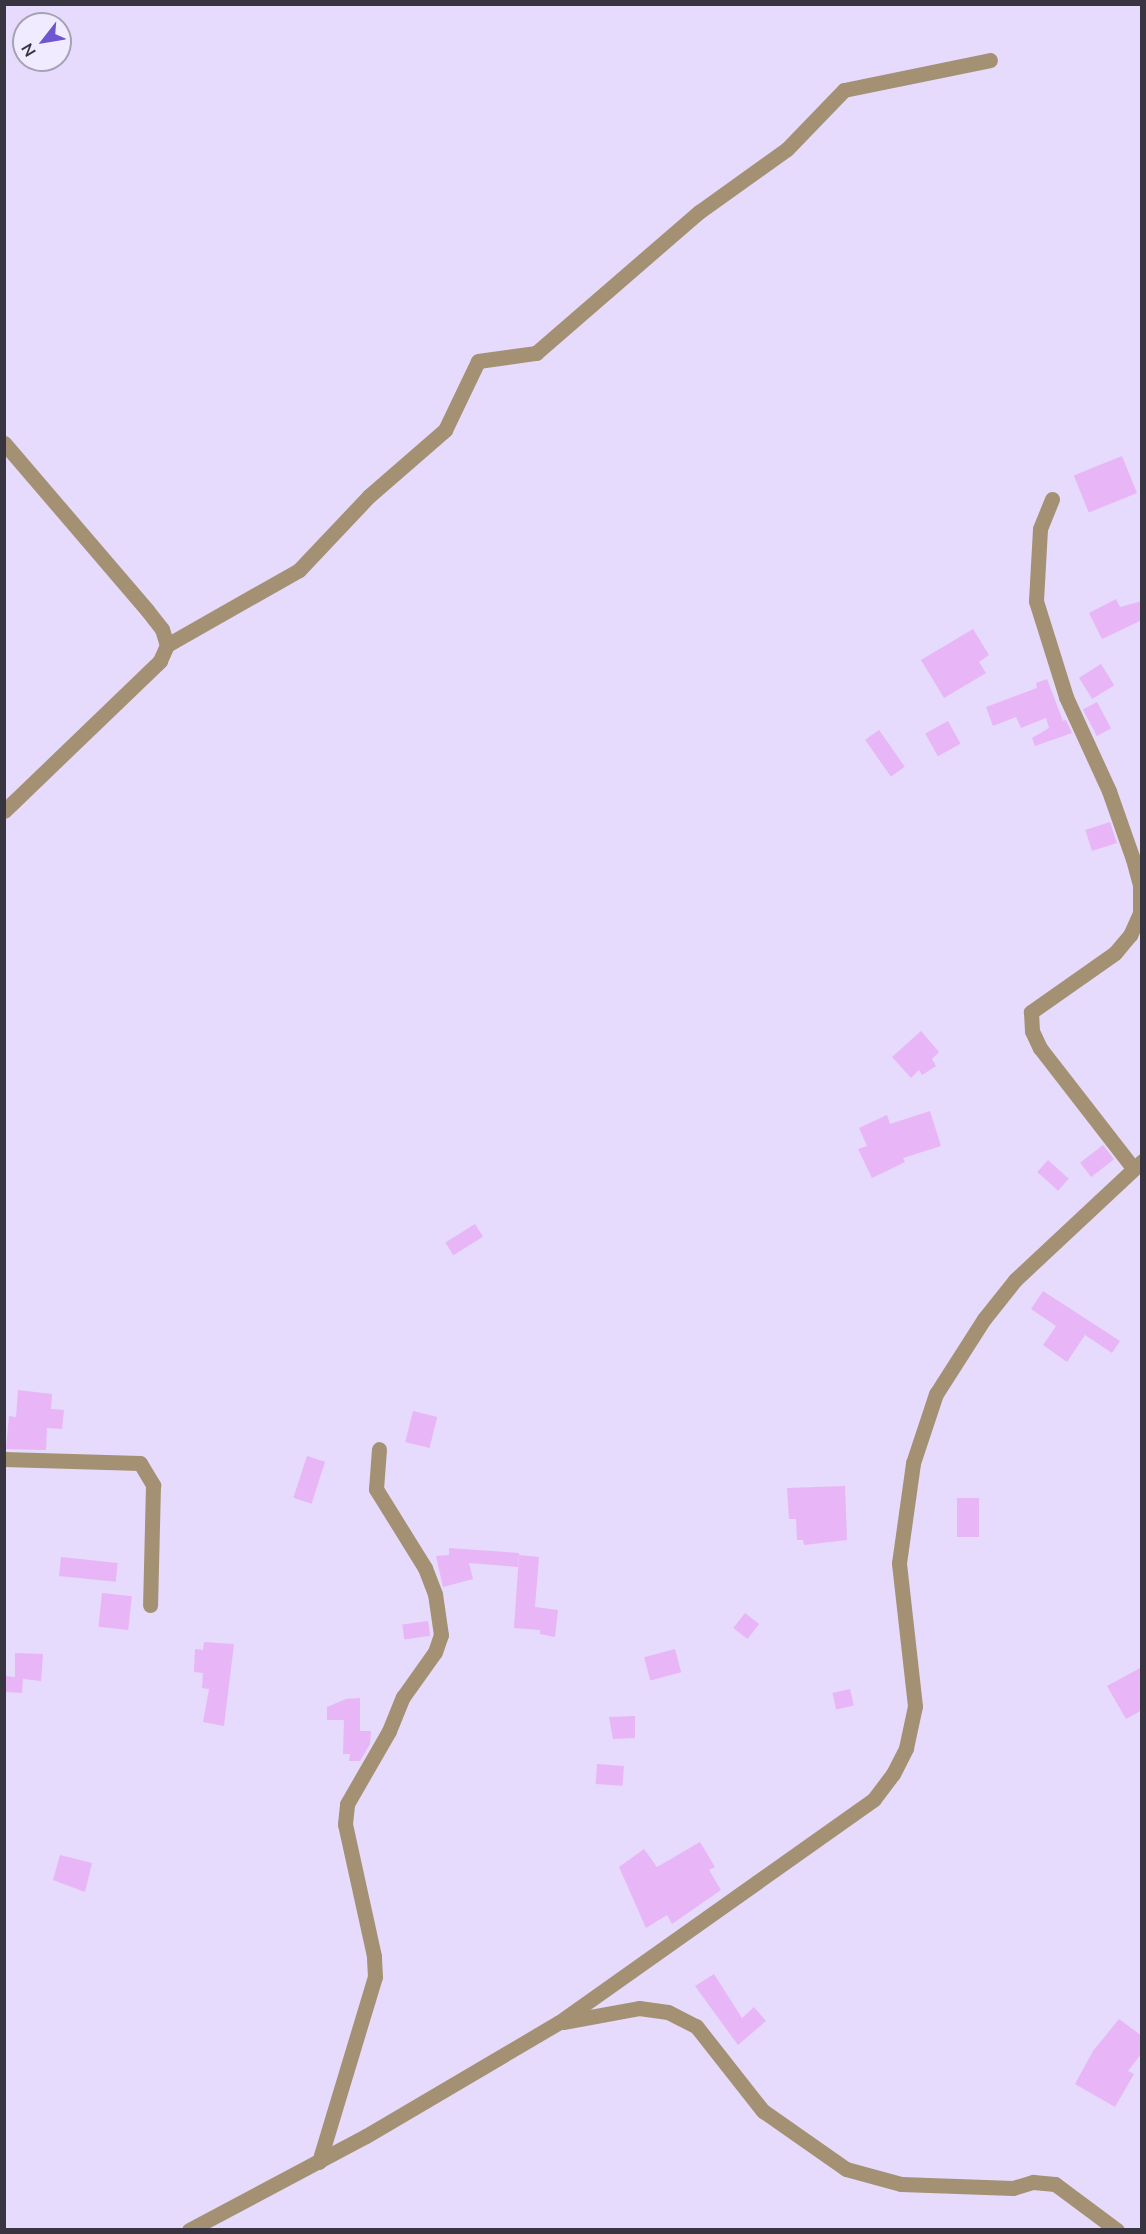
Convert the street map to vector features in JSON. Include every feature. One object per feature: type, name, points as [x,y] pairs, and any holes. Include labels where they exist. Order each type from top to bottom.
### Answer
[{"type":"street","points":[[4,811],[160,661],[167,645],[299,570],[369,496],[445,430],[478,361],[536,353],[699,212],[787,149],[844,90],[990,60]]},
{"type":"street","points":[[4,443],[147,610],[162,629],[167,645]]},
{"type":"street","points":[[189,2229],[319,2162],[558,2023],[874,1798],[893,1774],[906,1748],[915,1706],[899,1563],[913,1463],[936,1395],[984,1319],[1016,1280],[1137,1165],[1040,1048],[1032,1031],[1031,1012],[1115,953],[1130,935],[1140,913],[1140,885],[1133,858],[1109,791],[1066,697],[1036,601],[1040,529],[1052,499]]},
{"type":"street","points":[[319,2162],[375,1977],[374,1956],[345,1824],[347,1804],[385,1739],[403,1697],[435,1652],[441,1635],[435,1594],[425,1568],[376,1489],[379,1449]]},
{"type":"street","points":[[4,1459],[140,1463],[153,1485],[150,1605]]},
{"type":"street","points":[[558,2023],[639,2008],[668,2012],[696,2026],[763,2111],[846,2169],[901,2184],[989,2188],[1013,2188],[1033,2182],[1055,2184],[1117,2229]]},
{"type":"building","points":[[1122,456],[1137,493],[1089,513],[1074,475]]},
{"type":"building","points":[[1116,599],[1120,607],[1142,601],[1142,620],[1102,639],[1089,613]]},
{"type":"building","points":[[973,629],[989,655],[979,662],[986,673],[944,698],[921,660]]},
{"type":"building","points":[[1101,664],[1114,685],[1092,699],[1079,678]]},
{"type":"building","points":[[1047,679],[1063,721],[1066,720],[1072,733],[1035,746],[1032,738],[1049,728],[1046,718],[1021,728],[1016,717],[993,726],[986,707],[1037,688],[1036,683]]},
{"type":"building","points":[[1097,702],[1111,728],[1097,736],[1083,710]]},
{"type":"building","points":[[948,721],[961,744],[938,756],[925,734]]},
{"type":"building","points":[[879,730],[905,767],[891,777],[865,740]]},
{"type":"building","points":[[1110,822],[1117,843],[1092,851],[1085,830]]},
{"type":"building","points":[[921,1031],[939,1052],[932,1059],[936,1066],[922,1075],[919,1070],[911,1078],[892,1057]]},
{"type":"building","points":[[930,1111],[941,1146],[903,1158],[905,1162],[872,1178],[858,1149],[867,1146],[859,1128],[887,1115],[890,1124]]},
{"type":"building","points":[[1103,1145],[1114,1159],[1091,1177],[1080,1163]]},
{"type":"building","points":[[1048,1160],[1069,1179],[1058,1191],[1037,1172]]},
{"type":"building","points":[[475,1224],[483,1237],[453,1255],[445,1243]]},
{"type":"building","points":[[1043,1291],[1120,1341],[1112,1353],[1085,1335],[1067,1362],[1043,1345],[1056,1326],[1031,1309]]},
{"type":"building","points":[[18,1390],[52,1394],[51,1409],[64,1410],[62,1429],[47,1428],[46,1450],[6,1449],[9,1416],[16,1417]]},
{"type":"building","points":[[413,1411],[437,1417],[430,1448],[405,1442]]},
{"type":"building","points":[[307,1456],[325,1462],[311,1504],[293,1498]]},
{"type":"building","points":[[845,1486],[847,1540],[804,1545],[803,1540],[797,1540],[796,1519],[789,1519],[787,1488]]},
{"type":"building","points":[[957,1498],[979,1498],[979,1537],[957,1537]]},
{"type":"building","points":[[449,1548],[519,1553],[518,1567],[469,1563],[473,1579],[443,1587],[436,1556],[449,1555]]},
{"type":"building","points":[[519,1555],[539,1557],[535,1607],[558,1610],[555,1637],[540,1634],[540,1630],[514,1628]]},
{"type":"building","points":[[61,1557],[118,1563],[116,1582],[59,1576]]},
{"type":"building","points":[[102,1593],[132,1596],[128,1630],[98,1627]]},
{"type":"building","points":[[745,1613],[759,1624],[747,1639],[733,1628]]},
{"type":"building","points":[[428,1621],[430,1636],[404,1639],[402,1625]]},
{"type":"building","points":[[204,1642],[234,1644],[224,1726],[203,1722],[209,1689],[202,1688],[203,1673],[194,1672],[195,1649],[203,1650]]},
{"type":"building","points":[[675,1649],[681,1672],[650,1680],[644,1657]]},
{"type":"building","points":[[15,1653],[43,1654],[41,1681],[23,1679],[22,1693],[5,1692],[6,1676],[15,1677]]},
{"type":"building","points":[[1142,1667],[1142,1710],[1126,1719],[1107,1686]]},
{"type":"building","points":[[850,1689],[854,1706],[836,1710],[832,1693]]},
{"type":"building","points":[[360,1698],[360,1731],[371,1731],[370,1744],[360,1761],[349,1761],[350,1754],[343,1754],[344,1720],[327,1720],[327,1707],[346,1699]]},
{"type":"building","points":[[635,1716],[635,1738],[613,1739],[609,1717]]},
{"type":"building","points":[[597,1764],[624,1766],[623,1786],[596,1784]]},
{"type":"building","points":[[700,1842],[715,1867],[709,1870],[721,1890],[672,1924],[667,1915],[646,1928],[619,1867],[644,1849],[657,1867]]},
{"type":"building","points":[[60,1855],[92,1863],[85,1892],[53,1880]]},
{"type":"building","points":[[714,1974],[742,2018],[754,2007],[766,2021],[738,2045],[695,1986]]},
{"type":"building","points":[[1119,2019],[1142,2036],[1142,2053],[1128,2071],[1134,2074],[1115,2107],[1075,2084],[1093,2051]]}]
